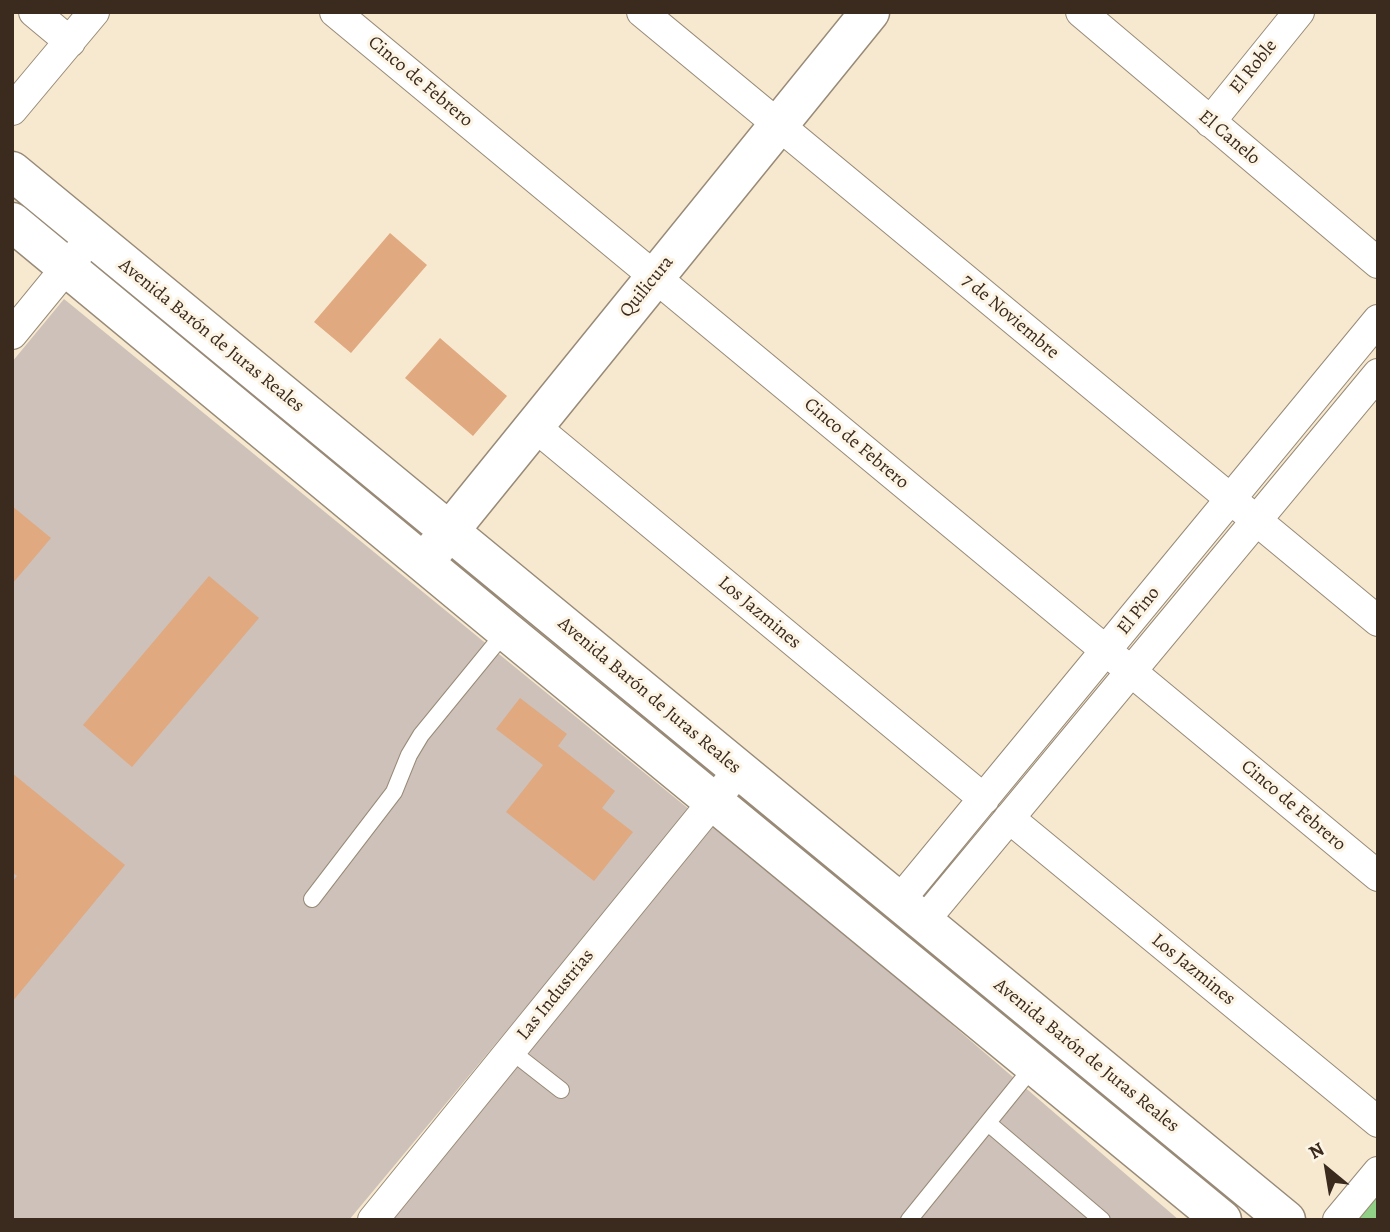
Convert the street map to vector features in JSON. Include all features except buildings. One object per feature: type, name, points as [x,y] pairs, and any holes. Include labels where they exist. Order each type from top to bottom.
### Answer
[{"type":"street","points":[[34,12],[70,41]]},
{"type":"street","points":[[12,110],[94,12]]},
{"type":"street","name":"Cinco de Febrero","points":[[335,12],[1378,876]]},
{"type":"street","name":"7 de Noviembre","points":[[642,12],[1378,621]]},
{"type":"street","name":"Quilicura","points":[[424,563],[870,12]]},
{"type":"street","name":"El Roble","points":[[1210,122],[1298,12]]},
{"type":"street","name":"El Canelo","points":[[1096,17],[1210,122],[1378,263]]},
{"type":"street","name":"Avenida Barón de Juras Reales","points":[[12,171],[911,911],[1047,1050],[1222,1220]]},
{"type":"street","name":"Avenida Barón de Juras Reales","points":[[12,222],[713,802],[1047,1050],[1286,1220]]},
{"type":"street","points":[[12,334],[91,237]]},
{"type":"street","name":"El Pino","points":[[911,911],[984,799],[1378,320]]},
{"type":"street","name":"El Pino","points":[[911,911],[1009,818],[1378,373]]},
{"type":"street","name":"Los Jazmines","points":[[534,426],[984,799]]},
{"type":"street","name":"Las Industrias","points":[[373,1220],[739,771]]},
{"type":"street","name":"Los Jazmines","points":[[1009,818],[1378,1122]]},
{"type":"street","points":[[1338,1220],[1378,1172]]},
{"type":"lane","points":[[312,899],[394,792],[409,755],[421,735],[506,631]]},
{"type":"lane","points":[[909,1220],[1047,1050]]},
{"type":"lane","points":[[511,1051],[561,1090]]},
{"type":"lane","points":[[988,1123],[1102,1220]]},
{"type":"shaded area","points":[[64,299],[690,810],[349,1220],[12,1220],[12,362]]},
{"type":"shaded area","points":[[713,819],[1179,1220],[386,1220]]},
{"type":"green space","points":[[1378,1186],[1378,1220],[1348,1220]]}]
